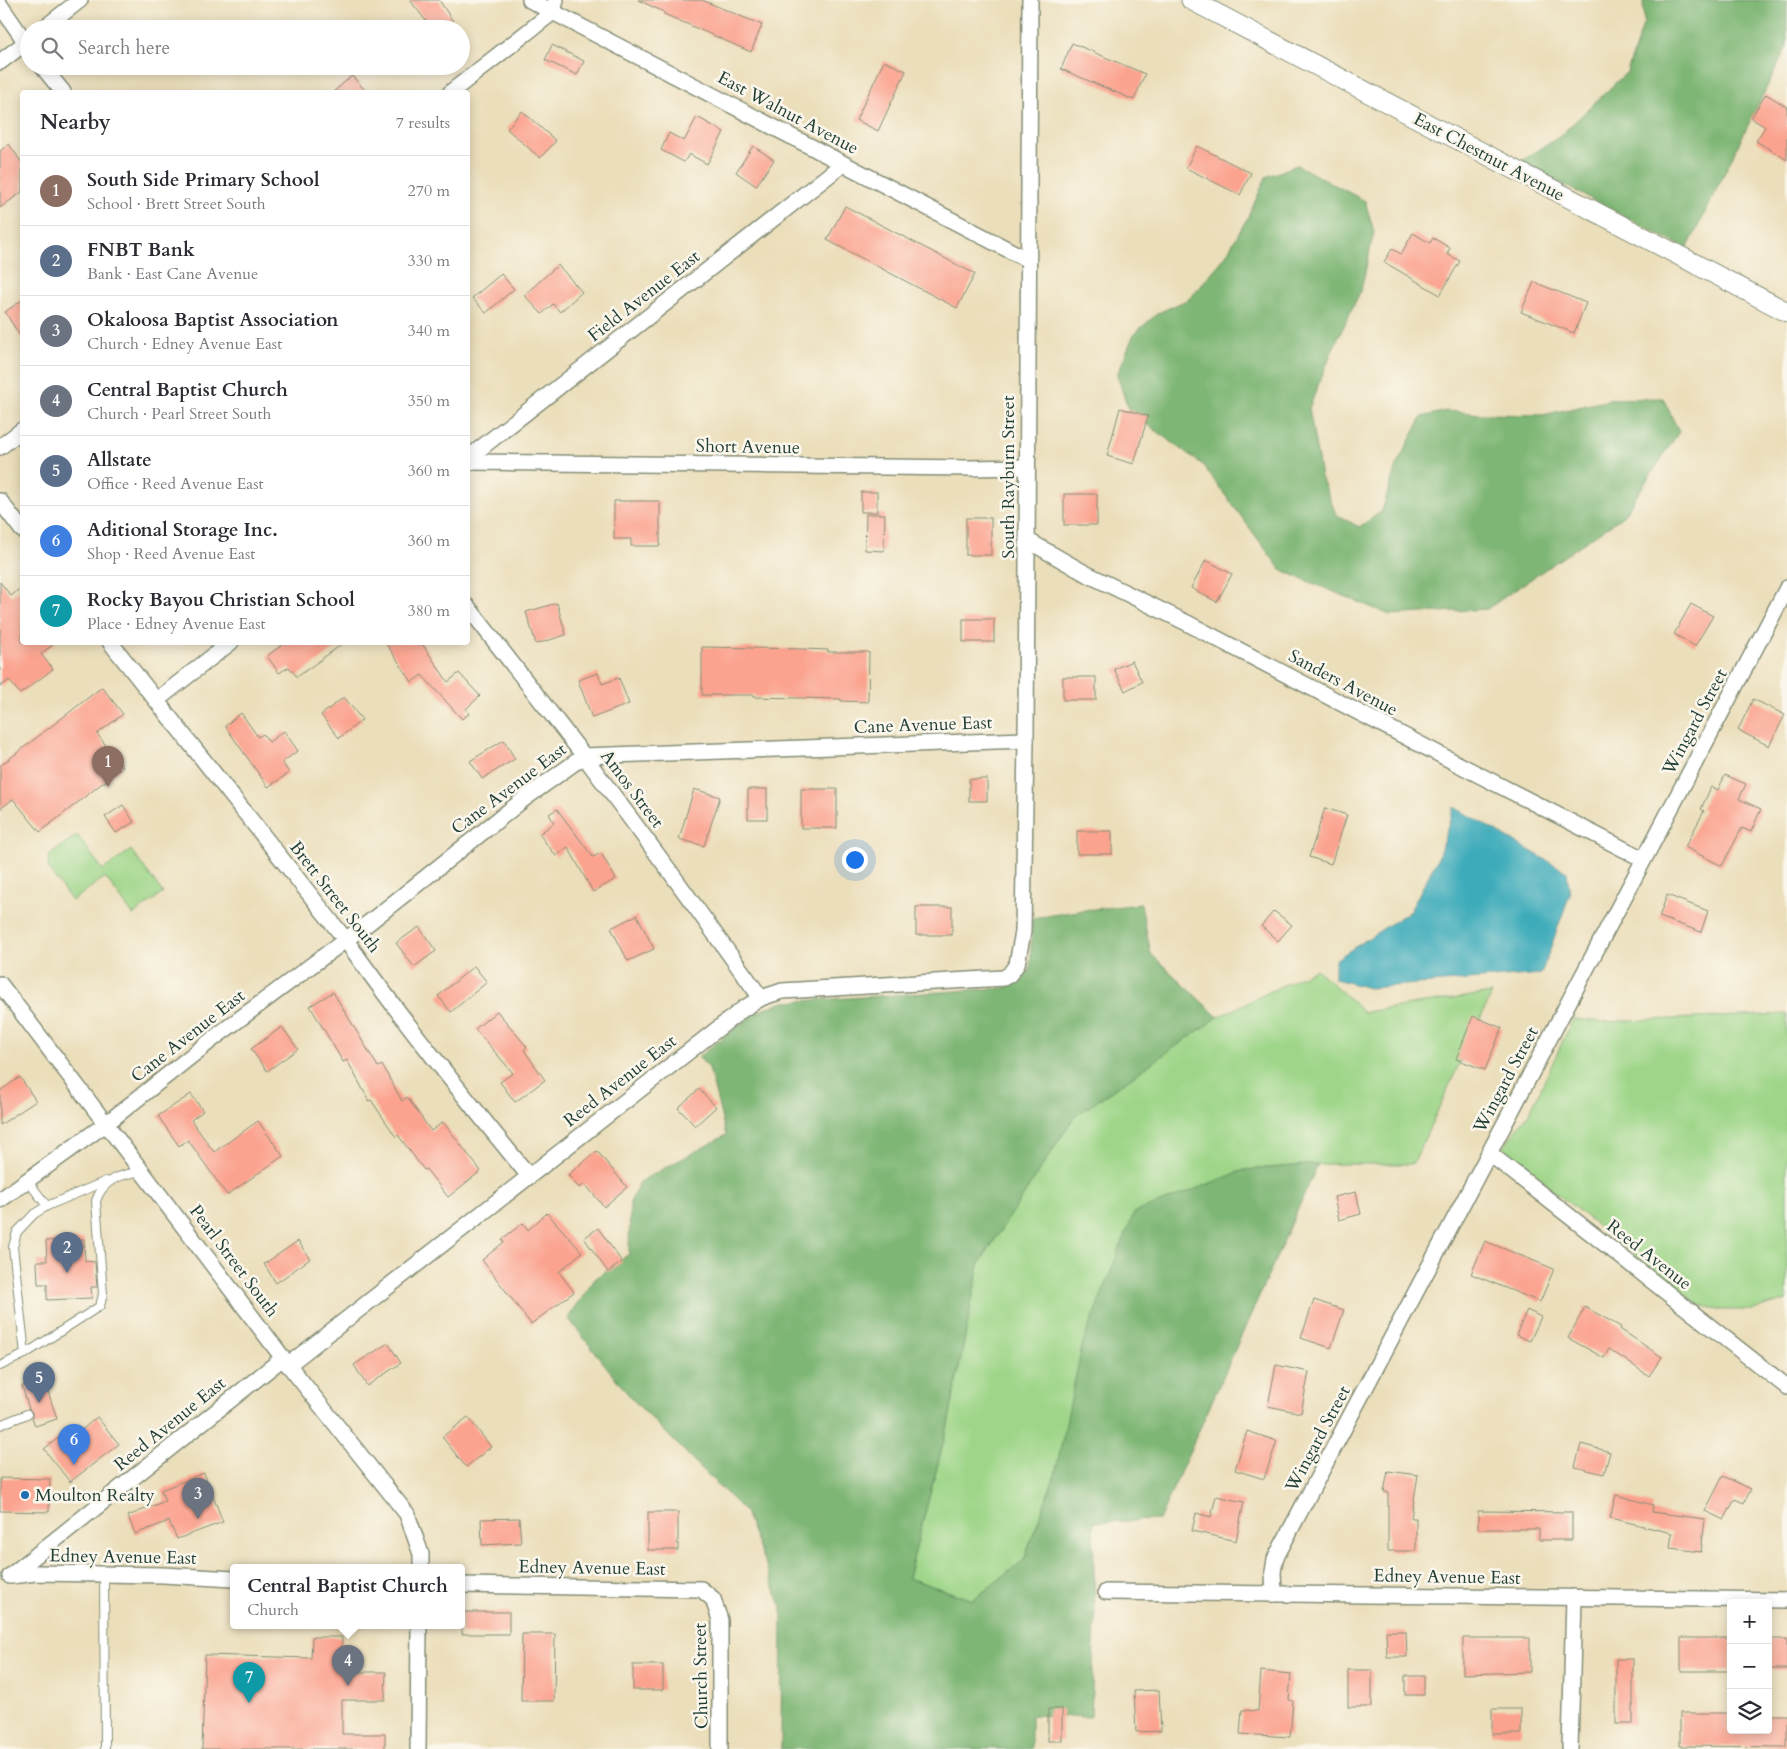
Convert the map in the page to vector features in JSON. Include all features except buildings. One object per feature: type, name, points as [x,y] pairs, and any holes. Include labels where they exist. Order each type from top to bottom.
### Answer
[{"type":"street","points":[[54,20],[80,0]]},
{"type":"street","name":"East Walnut Avenue","points":[[530,0],[555,6],[844,164],[1028,260]]},
{"type":"street","name":"South Rayburn Street","points":[[1020,953],[1023,932],[1026,740],[1030,0]]},
{"type":"street","name":"East Chestnut Avenue","points":[[1191,0],[1787,312]]},
{"type":"street","points":[[0,5],[20,32]]},
{"type":"street","points":[[453,90],[555,6]]},
{"type":"street","points":[[0,62],[20,48]]},
{"type":"street","points":[[49,75],[61,90]]},
{"type":"street","name":"Field Avenue East","points":[[470,456],[844,164]]},
{"type":"street","points":[[0,447],[20,432]]},
{"type":"street","name":"Short Avenue","points":[[470,462],[970,468],[1027,467]]},
{"type":"street","points":[[0,500],[20,527]]},
{"type":"street","name":"Sanders Avenue","points":[[1027,540],[1083,572],[1187,623],[1643,859]]},
{"type":"street","name":"Wingard Street","points":[[1274,1594],[1273,1572],[1275,1559],[1787,588]]},
{"type":"street","name":"Amos Street","points":[[470,610],[584,756],[761,998]]},
{"type":"street","name":"Brett Street South","points":[[112,645],[345,939],[407,1023],[529,1176]]},
{"type":"street","points":[[157,700],[227,645]]},
{"type":"street","name":"Cane Avenue East","points":[[0,1200],[107,1123],[524,799],[584,756],[1026,740]]},
{"type":"street","name":"Reed Avenue East","points":[[5,1576],[529,1176],[743,1009],[761,998],[782,991],[1003,978],[1009,975],[1017,964],[1020,953]]},
{"type":"street","name":"Pearl Street South","points":[[0,984],[107,1123],[285,1361],[407,1514],[421,1554],[421,1564]]},
{"type":"street","name":"Reed Avenue","points":[[1488,1153],[1787,1387]]},
{"type":"street","name":"Edney Avenue East","points":[[5,1576],[36,1573],[104,1576],[163,1575],[230,1579]]},
{"type":"street","name":"Edney Avenue East","points":[[465,1585],[695,1588],[710,1594],[715,1602]]},
{"type":"street","name":"Edney Avenue East","points":[[1106,1592],[1787,1600]]},
{"type":"street","points":[[1570,1749],[1574,1597]]},
{"type":"street","name":"Church Street","points":[[715,1602],[720,1620],[720,1749]]},
{"type":"street","points":[[418,1749],[419,1629]]},
{"type":"lane","points":[[25,1354],[13,1247],[17,1232],[34,1214],[47,1206],[126,1173],[143,1171]]},
{"type":"lane","points":[[0,1366],[25,1354],[100,1306],[104,1294],[96,1201],[99,1192],[110,1179]]},
{"type":"lane","points":[[27,1180],[47,1206]]},
{"type":"lane","points":[[0,1425],[27,1414]]},
{"type":"lane","points":[[104,1576],[105,1749]]},
{"type":"green space","points":[[1643,0],[1787,0],[1787,46],[1687,249],[1520,162],[1559,137],[1627,72],[1644,22]]},
{"type":"green space","points":[[1297,165],[1365,201],[1374,232],[1361,290],[1332,351],[1309,408],[1321,477],[1336,514],[1359,527],[1382,511],[1396,466],[1422,417],[1446,411],[1481,414],[1543,415],[1614,399],[1663,398],[1679,432],[1623,516],[1487,609],[1390,615],[1281,570],[1202,464],[1129,411],[1117,375],[1134,334],[1158,313],[1189,299],[1225,257],[1248,217],[1266,177]]},
{"type":"green space","points":[[77,835],[103,870],[131,850],[163,893],[133,915],[105,877],[72,901],[49,870],[48,863],[50,855]]},
{"type":"green space","points":[[1141,904],[1151,954],[1218,1017],[1074,1117],[979,1264],[948,1425],[908,1578],[973,1600],[1024,1560],[1055,1475],[1083,1342],[1134,1213],[1244,1170],[1318,1164],[1159,1520],[1093,1522],[1095,1620],[1091,1717],[1031,1715],[1031,1749],[781,1749],[782,1608],[745,1512],[632,1399],[568,1318],[595,1279],[629,1254],[630,1203],[639,1182],[726,1135],[709,1068],[698,1057],[758,1011],[760,1012],[765,1008],[784,1002],[1003,988],[1013,985],[1023,973],[1030,972],[1032,918]]},
{"type":"green space","points":[[1316,969],[1364,1012],[1492,993],[1413,1164],[1318,1164],[1244,1170],[1055,1475],[1024,1560],[973,1600],[908,1578],[948,1425],[979,1264],[1074,1117],[1218,1017]]},
{"type":"green space","points":[[1787,1014],[1787,1300],[1753,1310],[1723,1310],[1699,1305],[1501,1150],[1530,1112],[1573,1019],[1603,1022]]},
{"type":"water","points":[[1454,807],[1567,872],[1570,894],[1541,974],[1369,988],[1335,979],[1335,960],[1410,911],[1438,858]]},
{"type":"place","name":"South Side Primary School","points":[[108,787]]},
{"type":"place","name":"FNBT Bank","points":[[67,1273]]},
{"type":"place","name":"Allstate","points":[[39,1403]]},
{"type":"place","name":"Aditional Storage Inc.","points":[[74,1465]]},
{"type":"place","name":"Moulton Realty","points":[[25,1495]]},
{"type":"place","name":"Okaloosa Baptist Association","points":[[198,1519]]},
{"type":"place","name":"Central Baptist Church","points":[[348,1686]]},
{"type":"place","name":"Rocky Bayou Christian School","points":[[249,1703]]}]
